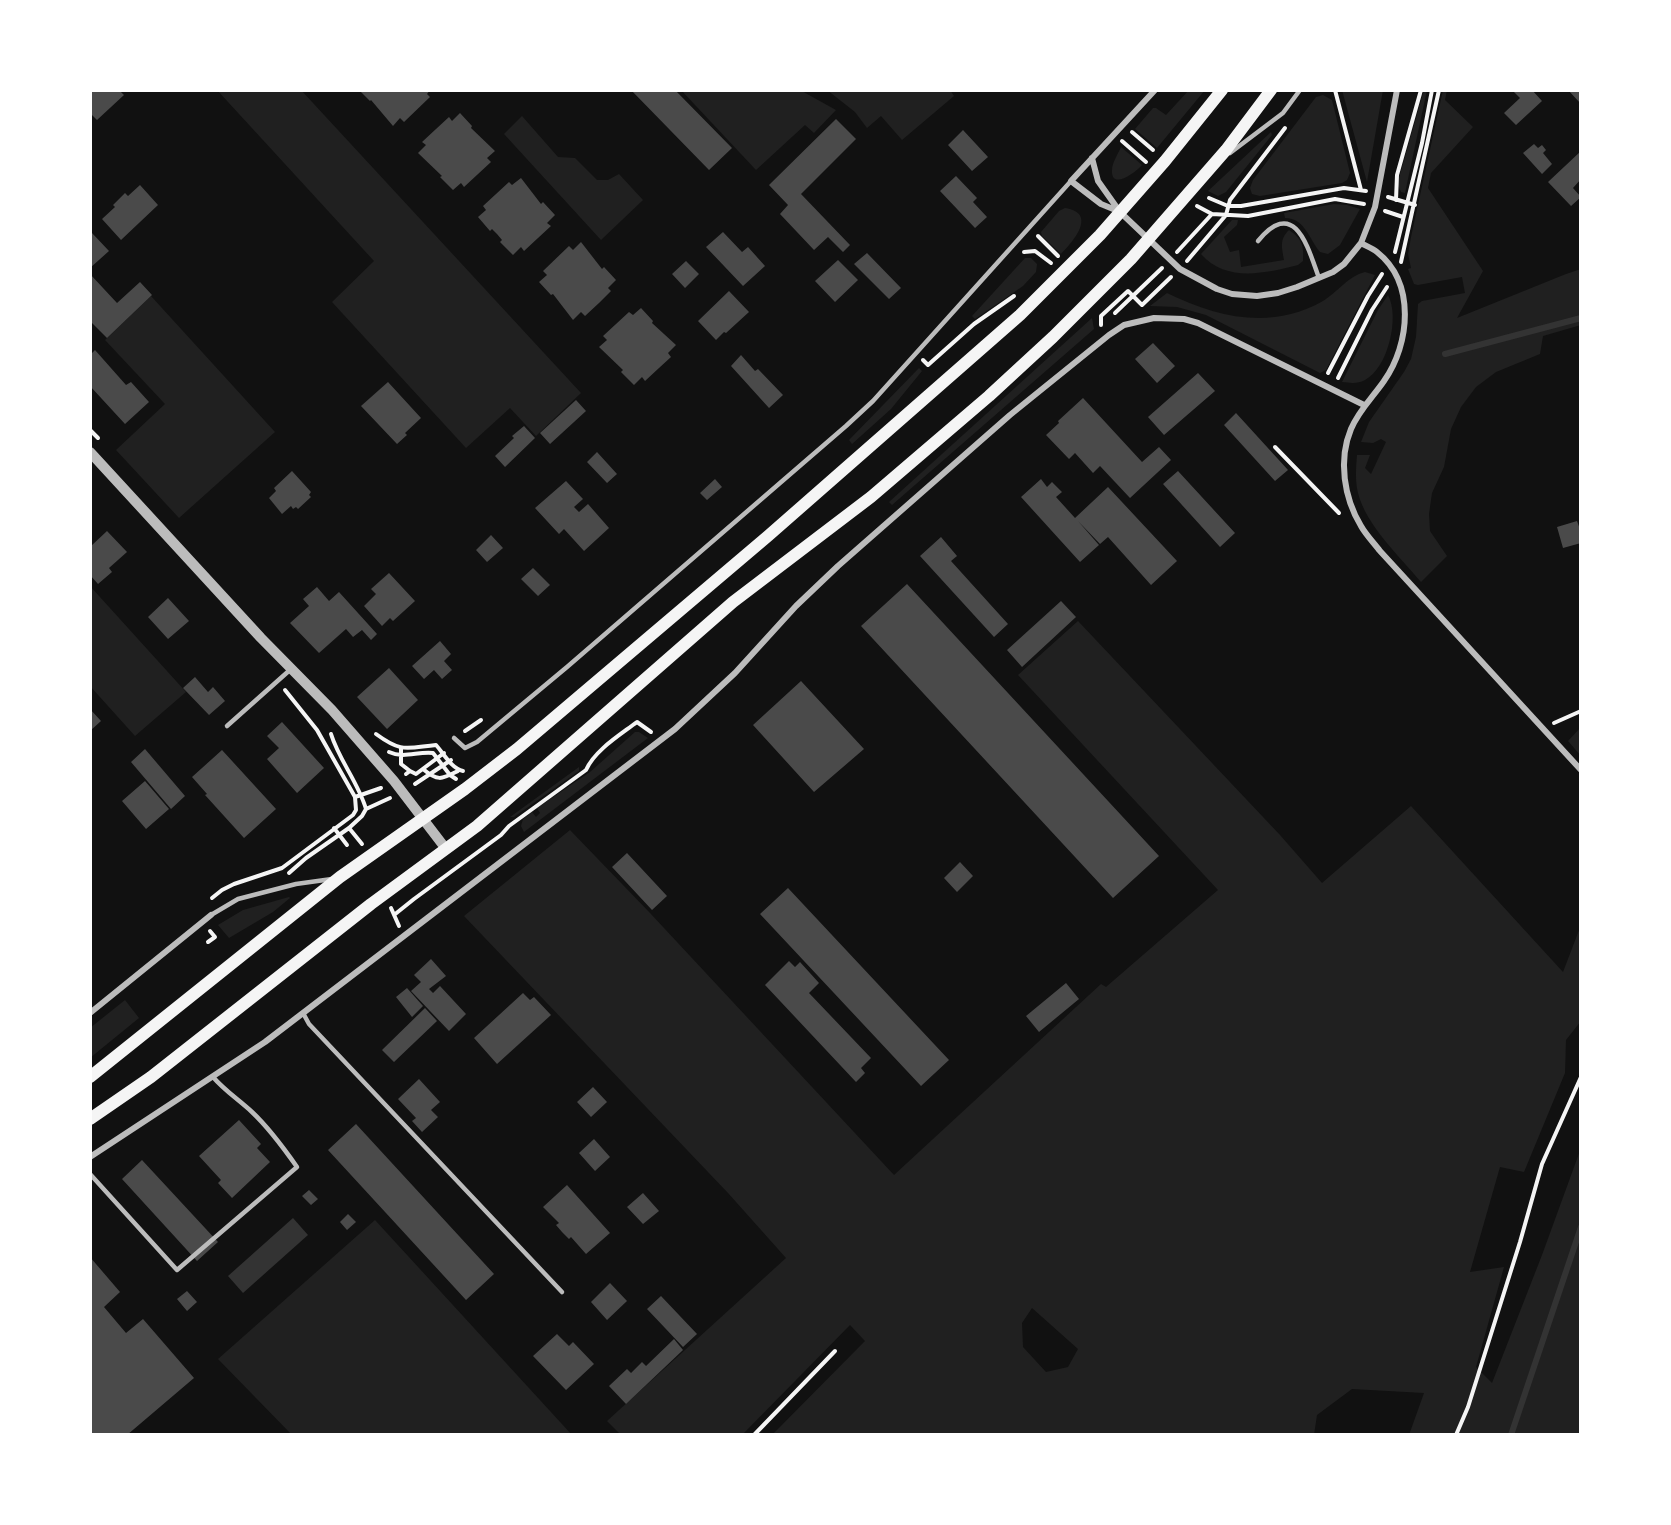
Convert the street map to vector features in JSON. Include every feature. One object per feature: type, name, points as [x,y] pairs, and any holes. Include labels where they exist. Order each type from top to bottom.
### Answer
[{"type":"main road","points":[[90,1077],[340,878],[465,789],[571,705],[974,357],[1070,266],[1156,171],[1222,90]]},
{"type":"main road","points":[[90,1119],[151,1077],[371,904],[488,818],[733,602],[871,497],[989,396],[1088,303],[1150,239],[1211,168],[1271,90]]},
{"type":"street","points":[[1120,212],[1101,204],[1071,181],[1155,90]]},
{"type":"street","points":[[1092,158],[1098,181],[1120,212],[1180,269],[1217,289],[1232,294],[1257,296],[1278,293],[1318,278],[1344,264],[1361,243],[1376,207],[1397,90]]},
{"type":"street","points":[[1361,243],[1377,252],[1400,284],[1406,321],[1395,362],[1384,381],[1364,405],[1350,430],[1345,453],[1345,479],[1350,503],[1361,527],[1388,560],[1581,770]]},
{"type":"street","points":[[90,1157],[213,1077],[303,1013],[675,729],[735,674],[796,606],[838,566],[1010,415],[1121,326],[1154,318],[1184,319],[1198,323],[1364,405]]},
{"type":"street","points":[[90,452],[291,669],[332,710],[394,781],[447,849]]},
{"type":"street","points":[[90,1013],[211,915]]},
{"type":"lane","points":[[1211,168],[1283,113],[1300,90]]},
{"type":"lane","points":[[454,738],[465,748],[477,742],[846,426],[873,401],[1071,181]]},
{"type":"lane","points":[[1258,241],[1272,226],[1290,224],[1296,227],[1308,246],[1318,278]]},
{"type":"lane","points":[[227,726],[291,669]]},
{"type":"lane","points":[[211,915],[238,899],[296,884],[340,878]]},
{"type":"lane","points":[[303,1013],[309,1024],[562,1292]]},
{"type":"lane","points":[[90,1174],[177,1270],[297,1167],[276,1137],[213,1077]]},
{"type":"path","points":[[1209,198],[1228,206],[1241,206],[1344,188],[1361,190],[1335,90]]},
{"type":"path","points":[[1415,205],[1395,199],[1397,175],[1421,90]]},
{"type":"path","points":[[1333,389],[1372,310],[1403,258],[1439,90]]},
{"type":"path","points":[[1197,248],[1226,215],[1230,200],[1287,126]]},
{"type":"path","points":[[1114,135],[1156,171]]},
{"type":"path","points":[[1186,196],[1212,214]]},
{"type":"path","points":[[1101,316],[1128,291],[1142,305],[1160,287]]},
{"type":"path","points":[[923,360],[928,365],[971,326],[1018,293]]},
{"type":"path","points":[[964,319],[971,326]]},
{"type":"path","points":[[90,430],[98,439]]},
{"type":"path","points":[[1275,447],[1343,517],[1361,527]]},
{"type":"path","points":[[1542,728],[1581,711]]},
{"type":"path","points":[[454,738],[484,718]]},
{"type":"path","points":[[394,915],[586,770],[589,762],[637,722],[650,731]]},
{"type":"path","points":[[370,730],[391,745],[401,749],[436,745],[458,771]]},
{"type":"path","points":[[330,731],[333,743],[362,796],[366,809]]},
{"type":"path","points":[[287,874],[350,828],[366,809],[430,776],[465,748]]},
{"type":"path","points":[[401,749],[401,764],[416,774],[444,753]]},
{"type":"path","points":[[387,750],[401,756],[433,753],[450,775],[465,789]]},
{"type":"path","points":[[423,770],[435,779],[441,779],[458,771],[467,772]]},
{"type":"path","points":[[204,905],[222,890],[234,884],[282,868],[353,815],[356,810],[355,797],[394,781],[410,771]]},
{"type":"path","points":[[488,818],[514,852]]},
{"type":"path","points":[[502,818],[515,831]]},
{"type":"path","points":[[334,828],[347,845]]},
{"type":"path","points":[[389,904],[399,926]]},
{"type":"path","points":[[1456,1435],[1468,1407],[1542,1164],[1581,1077]]},
{"type":"path","points":[[754,1435],[835,1351]]},
{"type":"shaded area","points":[[217,90],[301,90],[581,393],[536,436],[510,408],[466,448],[332,302],[374,261]]},
{"type":"shaded area","points":[[681,90],[800,90],[836,110],[814,133],[805,125],[756,170]]},
{"type":"shaded area","points":[[827,90],[950,90],[954,96],[902,140],[881,116],[867,128],[855,112]]},
{"type":"shaded area","points":[[1189,90],[1205,90],[1157,148],[1135,129],[1153,108],[1166,115]]},
{"type":"shaded area","points":[[1342,90],[1383,90],[1367,182]]},
{"type":"shaded area","points":[[1424,90],[1427,90],[1405,193],[1401,192],[1398,185],[1399,178]]},
{"type":"shaded area","points":[[1443,90],[1447,90],[1445,100],[1473,127],[1431,173],[1428,188],[1483,271],[1457,318],[1581,269],[1581,325],[1543,336],[1540,354],[1496,372],[1476,387],[1461,407],[1451,429],[1444,467],[1432,493],[1429,514],[1430,531],[1447,556],[1421,582],[1368,517],[1358,493],[1356,469],[1357,455],[1370,455],[1365,468],[1371,474],[1386,442],[1381,439],[1373,443],[1361,442],[1369,422],[1411,359],[1416,337],[1418,304],[1422,301],[1465,293],[1462,277],[1418,285],[1414,284],[1408,269],[1411,268],[1408,254],[1411,237]]},
{"type":"shaded area","points":[[1323,95],[1332,100],[1350,173],[1347,180],[1342,183],[1260,196],[1252,194],[1250,188],[1253,180],[1316,97]]},
{"type":"shaded area","points":[[522,116],[558,157],[575,158],[597,180],[608,180],[619,174],[643,200],[601,240],[504,134]]},
{"type":"shaded area","points":[[1271,132],[1272,135],[1226,192],[1218,196],[1208,191]]},
{"type":"shaded area","points":[[1121,147],[1142,165],[1124,178],[1115,179],[1112,167]]},
{"type":"shaded area","points":[[1334,204],[1360,209],[1340,245],[1328,254],[1320,252],[1302,225],[1285,218],[1284,213]]},
{"type":"shaded area","points":[[1065,208],[1075,211],[1080,216],[1081,222],[1076,235],[1061,254],[1042,236],[1041,232],[1059,211]]},
{"type":"shaded area","points":[[1232,220],[1238,220],[1237,225],[1224,237],[1230,252],[1239,250],[1241,267],[1284,260],[1282,240],[1289,230],[1297,236],[1301,243],[1303,261],[1298,265],[1260,273],[1234,272],[1211,263],[1201,254]]},
{"type":"shaded area","points":[[1025,258],[1031,258],[1037,264],[1036,272],[1023,286],[975,319],[972,316]]},
{"type":"shaded area","points":[[1365,272],[1375,275],[1326,370],[1320,373],[1206,315],[1177,307],[1150,306],[1167,293],[1205,309],[1224,314],[1264,318],[1283,316],[1323,301],[1353,277]]},
{"type":"shaded area","points":[[1388,295],[1393,316],[1386,354],[1373,374],[1365,380],[1357,383],[1342,382],[1378,310]]},
{"type":"shaded area","points":[[151,296],[275,432],[179,518],[116,450],[165,404],[105,340]]},
{"type":"shaded area","points":[[1092,318],[1094,329],[892,505],[889,502]]},
{"type":"shaded area","points":[[919,368],[922,371],[891,409],[852,444],[849,440]]},
{"type":"shaded area","points":[[90,586],[186,692],[135,736],[90,686]]},
{"type":"shaded area","points":[[1078,621],[1280,835],[1322,883],[1411,806],[1563,972],[1581,925],[1581,1021],[1566,1040],[1565,1073],[1524,1172],[1500,1167],[1470,1272],[1504,1267],[1476,1367],[1492,1383],[1581,1148],[1581,1435],[1409,1435],[1424,1393],[1352,1389],[1317,1415],[1314,1435],[772,1435],[865,1341],[850,1325],[742,1435],[621,1435],[607,1421],[786,1258],[728,1193],[464,916],[570,830],[894,1175],[1101,984],[1106,987],[1218,890],[1018,675]],"holes":[[[1032,1308],[1078,1349],[1068,1367],[1046,1372],[1023,1347],[1022,1323]]]},
{"type":"shaded area","points":[[1581,727],[1581,756],[1568,741]]},
{"type":"shaded area","points":[[635,732],[648,738],[524,832],[521,826],[523,819],[532,812],[536,817],[540,813],[537,808],[590,772]]},
{"type":"shaded area","points":[[579,767],[579,771],[514,817],[510,817]]},
{"type":"shaded area","points":[[289,897],[273,912],[229,938],[218,925],[243,910]]},
{"type":"shaded area","points":[[125,1000],[139,1018],[90,1058],[90,1028]]},
{"type":"shaded area","points":[[293,1218],[308,1235],[243,1293],[228,1276]]},
{"type":"shaded area","points":[[375,1220],[572,1435],[292,1435],[218,1359]]},
{"type":"building","points":[[90,90],[119,90],[124,95],[97,120],[90,113]]},
{"type":"building","points":[[359,90],[430,90],[427,94],[430,97],[404,122],[400,118],[393,126],[371,100]]},
{"type":"building","points":[[631,90],[675,90],[732,148],[709,170]]},
{"type":"building","points":[[1532,90],[1542,101],[1516,125],[1504,113],[1520,98],[1513,91]]},
{"type":"building","points":[[1568,90],[1581,90],[1581,104]]},
{"type":"building","points":[[460,113],[472,126],[471,128],[495,151],[487,158],[491,162],[464,187],[461,183],[453,190],[418,153],[426,145],[422,142],[449,117],[452,121]]},
{"type":"building","points":[[836,119],[856,139],[801,194],[850,245],[843,252],[828,237],[814,250],[780,214],[788,205],[769,185]]},
{"type":"building","points":[[963,130],[988,157],[972,171],[948,145]]},
{"type":"building","points":[[1534,144],[1538,148],[1542,145],[1546,150],[1543,153],[1552,164],[1542,174],[1523,153]]},
{"type":"building","points":[[1581,151],[1581,179],[1573,188],[1581,197],[1571,206],[1548,182]]},
{"type":"building","points":[[956,176],[977,198],[973,202],[987,217],[975,228],[940,191]]},
{"type":"building","points":[[521,178],[541,204],[543,202],[555,215],[547,223],[551,226],[524,251],[521,247],[513,255],[500,242],[502,240],[497,234],[492,229],[490,231],[478,217],[486,210],[483,206],[509,182],[512,185]]},
{"type":"building","points":[[140,185],[158,205],[121,240],[102,219],[125,193],[128,196]]},
{"type":"building","points":[[723,232],[742,252],[748,247],[765,266],[743,286],[706,247]]},
{"type":"building","points":[[92,233],[109,251],[90,268],[90,236]]},
{"type":"building","points":[[581,242],[602,269],[604,267],[616,280],[608,288],[611,291],[599,303],[585,316],[581,312],[573,320],[553,294],[551,295],[539,282],[547,275],[543,271],[569,246],[573,250]]},
{"type":"building","points":[[867,253],[901,288],[889,299],[854,264]]},
{"type":"building","points":[[838,260],[858,280],[835,302],[815,281]]},
{"type":"building","points":[[686,261],[699,274],[685,288],[672,274]]},
{"type":"building","points":[[90,274],[117,303],[140,282],[152,295],[107,338],[90,321]]},
{"type":"building","points":[[729,291],[749,312],[716,340],[698,321]]},
{"type":"building","points":[[641,308],[653,321],[652,323],[676,345],[668,353],[671,357],[645,381],[642,377],[634,385],[621,372],[623,370],[599,347],[607,340],[603,336],[629,312],[633,315]]},
{"type":"building","points":[[1153,343],[1175,366],[1157,383],[1135,359]]},
{"type":"building","points":[[95,350],[126,385],[131,382],[149,402],[125,424],[90,386],[90,355]]},
{"type":"building","points":[[741,355],[755,371],[758,369],[783,395],[769,408],[731,366]]},
{"type":"building","points":[[1198,373],[1215,391],[1164,435],[1148,417]]},
{"type":"building","points":[[388,382],[421,418],[397,444],[361,406]]},
{"type":"building","points":[[1083,398],[1142,462],[1159,447],[1171,460],[1130,498],[1100,466],[1093,473],[1075,453],[1069,459],[1046,435]]},
{"type":"building","points":[[576,400],[586,411],[550,444],[540,433]]},
{"type":"building","points":[[1236,413],[1288,470],[1275,481],[1224,425]]},
{"type":"building","points":[[524,426],[535,438],[505,467],[495,456]]},
{"type":"building","points":[[597,452],[617,474],[607,483],[587,462]]},
{"type":"building","points":[[292,471],[311,492],[309,495],[311,497],[298,509],[296,507],[293,509],[291,506],[282,514],[269,498],[276,491],[274,488]]},
{"type":"building","points":[[1178,471],[1235,533],[1220,547],[1163,484]]},
{"type":"building","points":[[715,479],[722,487],[707,500],[700,493]]},
{"type":"building","points":[[1041,479],[1047,487],[1052,482],[1062,492],[1056,497],[1075,518],[1108,487],[1177,561],[1151,585],[1108,537],[1100,544],[1078,521],[1099,545],[1080,562],[1021,497]]},
{"type":"building","points":[[566,481],[583,499],[574,507],[579,512],[588,504],[609,528],[584,551],[564,529],[559,534],[535,508]]},
{"type":"building","points":[[1577,521],[1581,532],[1581,543],[1563,548],[1557,527]]},
{"type":"building","points":[[107,531],[127,552],[109,568],[112,572],[98,584],[90,575],[92,552],[90,547]]},
{"type":"building","points":[[491,535],[503,548],[487,562],[476,550]]},
{"type":"building","points":[[941,537],[957,556],[951,561],[1008,624],[994,637],[920,556]]},
{"type":"building","points":[[533,568],[550,585],[538,596],[521,579]]},
{"type":"building","points":[[389,573],[415,601],[393,621],[390,618],[382,626],[364,606],[376,594],[371,589]]},
{"type":"building","points":[[907,584],[1159,856],[1113,898],[861,626]]},
{"type":"building","points":[[317,587],[329,601],[339,592],[377,634],[371,640],[362,630],[353,637],[346,629],[319,653],[290,623],[309,606],[303,599]]},
{"type":"building","points":[[168,598],[189,621],[168,639],[148,617]]},
{"type":"building","points":[[1061,601],[1076,617],[1022,667],[1007,650]]},
{"type":"building","points":[[440,641],[451,654],[444,661],[452,670],[442,679],[434,670],[424,679],[412,666]]},
{"type":"building","points":[[389,668],[418,700],[387,729],[357,697]]},
{"type":"building","points":[[195,677],[208,692],[213,687],[225,701],[209,715],[183,688]]},
{"type":"building","points":[[801,681],[864,749],[814,792],[753,725]]},
{"type":"building","points":[[90,709],[101,721],[90,731]]},
{"type":"building","points":[[282,722],[324,768],[297,793],[267,759],[279,748],[267,736]]},
{"type":"building","points":[[145,749],[185,796],[171,809],[131,762]]},
{"type":"building","points":[[222,750],[276,809],[244,838],[192,777]]},
{"type":"building","points":[[145,781],[169,809],[146,829],[122,801]]},
{"type":"building","points":[[627,853],[667,896],[652,910],[612,867]]},
{"type":"building","points":[[960,862],[973,876],[957,892],[944,878]]},
{"type":"building","points":[[788,888],[949,1060],[921,1086],[760,914]]},
{"type":"building","points":[[431,959],[446,976],[429,989],[433,993],[440,986],[466,1014],[449,1031],[411,991],[421,982],[414,975]]},
{"type":"building","points":[[789,961],[795,967],[800,962],[819,983],[809,993],[871,1058],[861,1068],[865,1073],[856,1082],[765,985]]},
{"type":"building","points":[[1066,983],[1079,999],[1039,1032],[1026,1016]]},
{"type":"building","points":[[407,988],[423,1006],[412,1017],[396,997]]},
{"type":"building","points":[[523,993],[530,1000],[534,997],[551,1015],[497,1064],[474,1038]]},
{"type":"building","points":[[425,1008],[437,1021],[394,1062],[382,1050]]},
{"type":"building","points":[[419,1079],[440,1102],[431,1110],[438,1117],[422,1132],[412,1121],[416,1118],[398,1099]]},
{"type":"building","points":[[593,1087],[607,1102],[591,1117],[577,1102]]},
{"type":"building","points":[[239,1120],[261,1144],[257,1148],[270,1162],[232,1198],[218,1183],[221,1180],[199,1156]]},
{"type":"building","points":[[356,1124],[494,1274],[466,1300],[328,1150]]},
{"type":"building","points":[[594,1139],[610,1157],[595,1171],[579,1153]]},
{"type":"building","points":[[142,1160],[218,1242],[197,1261],[122,1179]]},
{"type":"building","points":[[567,1185],[610,1233],[586,1254],[571,1237],[569,1239],[562,1232],[556,1225],[559,1223],[543,1207]]},
{"type":"building","points":[[309,1190],[318,1199],[311,1205],[302,1196]]},
{"type":"building","points":[[643,1193],[659,1211],[643,1224],[627,1207]]},
{"type":"building","points":[[348,1214],[356,1222],[347,1230],[340,1222]]},
{"type":"building","points":[[90,1257],[120,1292],[104,1307],[126,1333],[143,1319],[194,1378],[127,1435],[90,1435]]},
{"type":"building","points":[[610,1283],[627,1301],[607,1320],[591,1302]]},
{"type":"building","points":[[187,1291],[197,1302],[187,1311],[177,1299]]},
{"type":"building","points":[[661,1296],[697,1334],[683,1347],[647,1309]]},
{"type":"building","points":[[557,1334],[569,1346],[573,1342],[594,1364],[566,1390],[533,1356]]},
{"type":"building","points":[[674,1339],[683,1350],[626,1404],[609,1386],[627,1369],[631,1373],[642,1362],[646,1366]]},
{"type":"waterway","points":[[1445,354],[1581,318]]},
{"type":"waterway","points":[[1511,1435],[1581,1227]]}]
